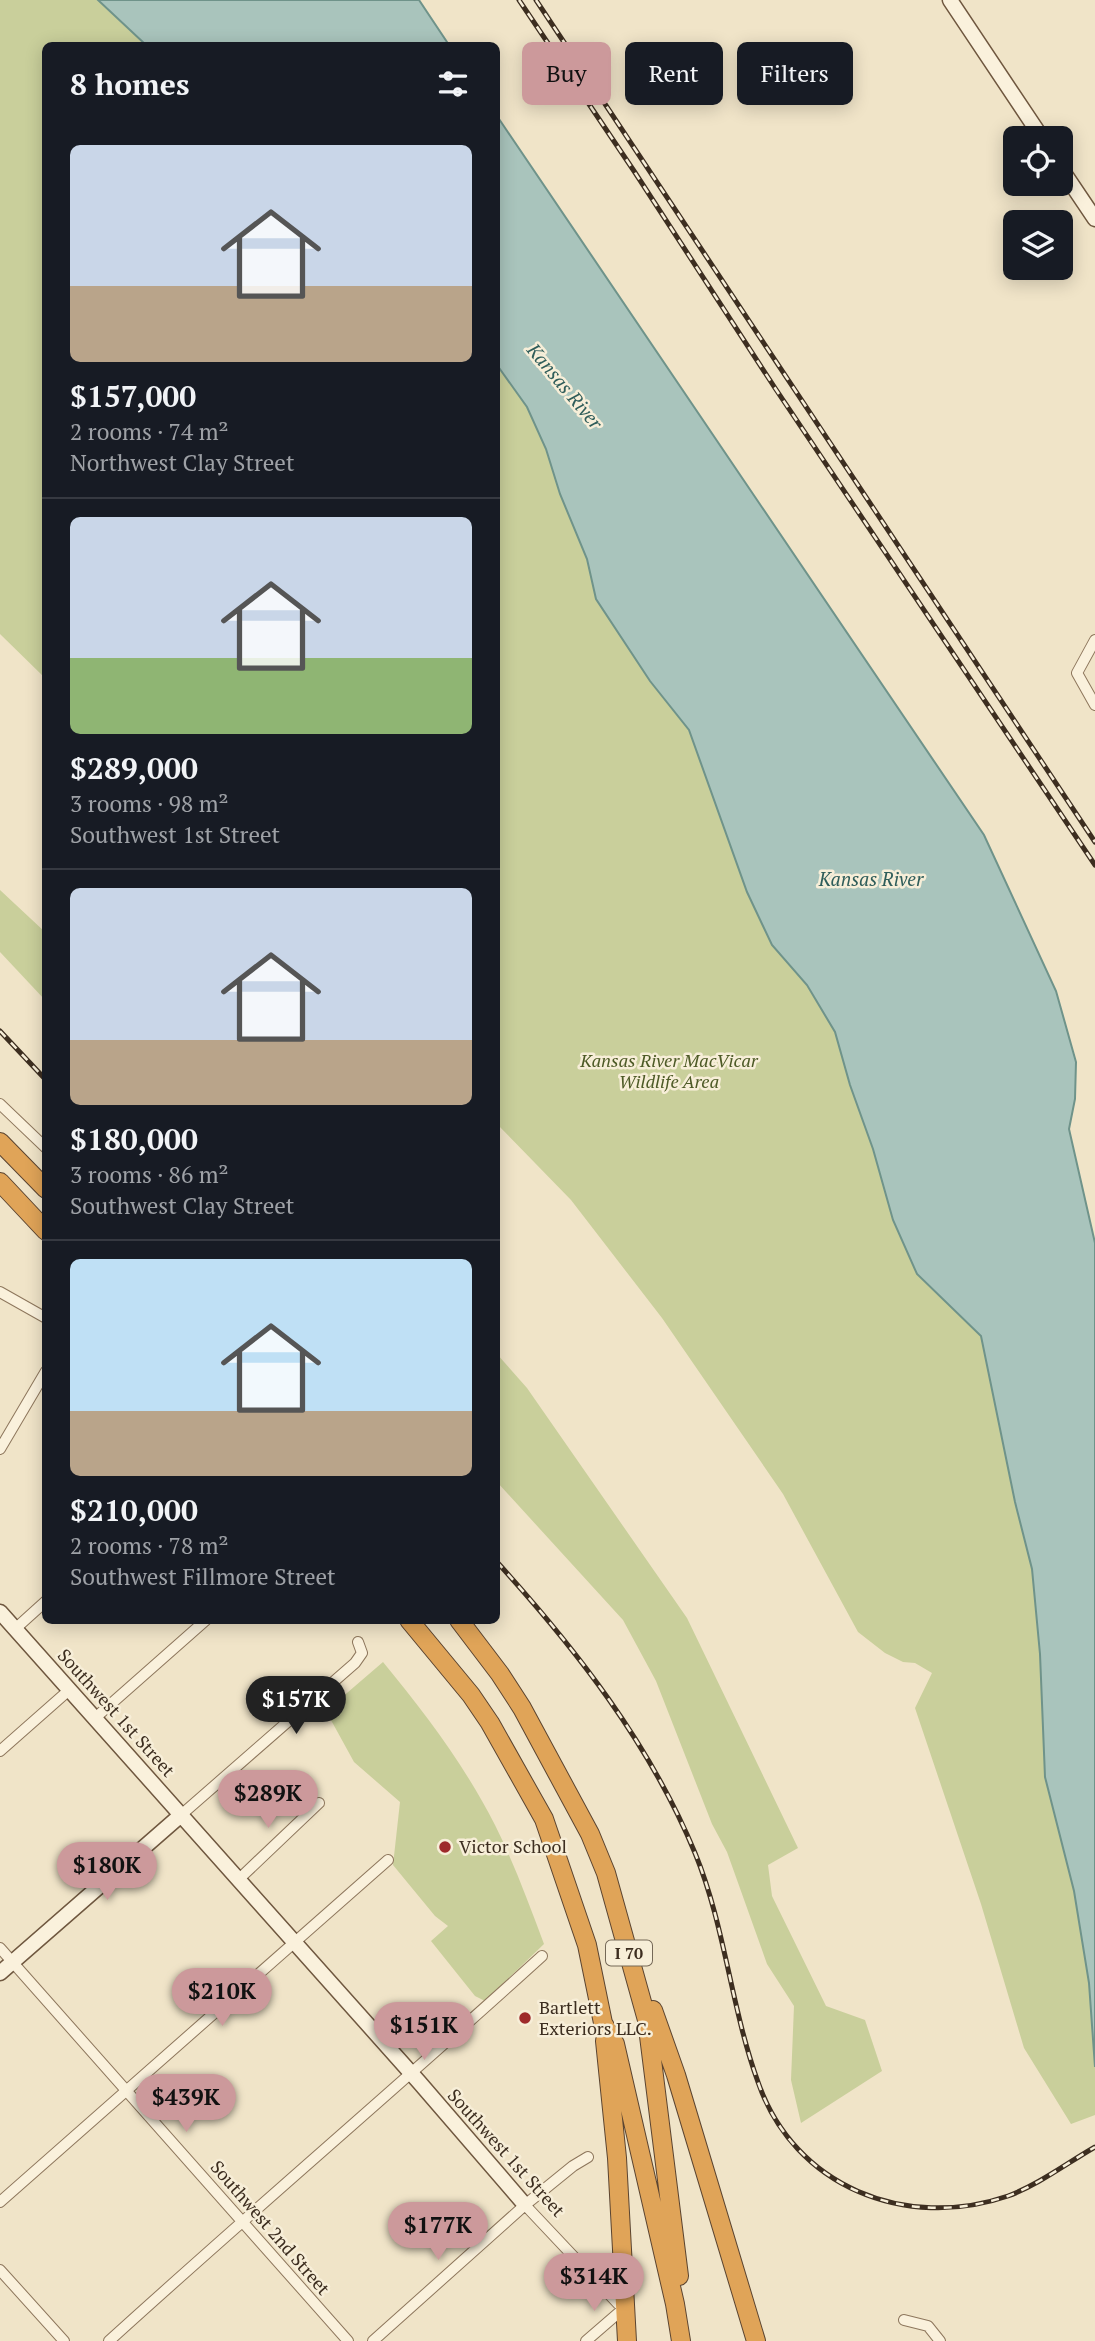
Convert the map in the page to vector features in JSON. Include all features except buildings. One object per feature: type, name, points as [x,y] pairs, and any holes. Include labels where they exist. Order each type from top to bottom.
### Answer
[{"type":"highway","points":[[0,1142],[42,1185]]},
{"type":"highway","points":[[0,1182],[42,1227]]},
{"type":"highway","name":"I 70","points":[[413,1624],[471,1695],[544,1819],[587,1945],[603,2023],[615,2044],[690,2341]]},
{"type":"highway","name":"I 70","points":[[462,1624],[508,1686],[564,1784],[590,1834],[617,1909],[647,2020],[681,2341]]},
{"type":"highway","points":[[617,1909],[676,2075],[756,2341]]},
{"type":"highway","points":[[603,2023],[617,2158],[627,2341]]},
{"type":"street","points":[[950,0],[1033,126]]},
{"type":"street","points":[[1073,186],[1095,219]]},
{"type":"street","points":[[1095,640],[1077,673],[1095,705]]},
{"type":"street","points":[[0,1104],[42,1144]]},
{"type":"street","points":[[0,1292],[42,1316]]},
{"type":"street","points":[[0,1449],[42,1378]]},
{"type":"street","points":[[15,1629],[42,1605]]},
{"type":"street","name":"Southwest 1st Street","points":[[0,1612],[524,2205],[623,2309],[586,2341]]},
{"type":"street","points":[[95,1718],[201,1624]]},
{"type":"street","points":[[0,1973],[355,1662],[362,1653],[358,1642]]},
{"type":"street","points":[[0,1751],[68,1690]]},
{"type":"street","points":[[238,1880],[319,1803]]},
{"type":"street","points":[[0,2202],[388,1860]]},
{"type":"street","name":"Southwest 2nd Street","points":[[0,1948],[348,2341]]},
{"type":"street","points":[[109,2341],[542,1956]]},
{"type":"street","points":[[373,2341],[524,2205],[588,2157]]},
{"type":"street","points":[[0,2270],[64,2341]]},
{"type":"street","points":[[904,2320],[928,2326],[940,2341]]},
{"type":"green space","points":[[0,0],[98,0],[143,42],[42,42],[42,675],[0,634]]},
{"type":"green space","name":"Kansas River MacVicar Wildlife Area","points":[[500,369],[527,407],[546,449],[560,494],[587,559],[596,599],[650,681],[689,730],[747,892],[772,945],[807,985],[836,1032],[850,1085],[873,1149],[959,1313],[981,1336],[1015,1502],[1032,1569],[1040,1654],[1089,1983],[1095,2067],[1095,2115],[1071,2124],[1024,2048],[981,1904],[915,1708],[932,1673],[915,1663],[903,1662],[885,1653],[858,1632],[783,1494],[662,1318],[571,1200],[500,1127]]},
{"type":"green space","points":[[0,890],[42,929],[42,997],[0,952]]},
{"type":"green space","points":[[500,1357],[527,1388],[687,1618],[798,1848],[768,1865],[772,1896],[826,2006],[865,2020],[882,2071],[801,2123],[791,2080],[794,2006],[767,1964],[727,1852],[712,1824],[656,1681],[623,1620],[500,1485]]},
{"type":"green space","points":[[383,1662],[444,1741],[483,1803],[509,1854],[544,1944],[485,2001],[475,1996],[431,1941],[448,1926],[435,1916],[393,1865],[400,1802],[354,1762],[326,1711]]},
{"type":"water","points":[[98,0],[419,0],[447,42],[143,42]]},
{"type":"water","name":"Kansas River","points":[[500,120],[984,835],[1056,991],[1076,1062],[1075,1099],[1069,1129],[1095,1243],[1095,2067],[1089,1983],[1074,1891],[1045,1777],[1040,1654],[1032,1569],[1015,1502],[981,1336],[917,1274],[893,1220],[835,1032],[807,985],[772,945],[747,892],[689,730],[650,681],[596,599],[587,559],[560,494],[546,449],[527,407],[500,369]]},
{"type":"railway","points":[[519,0],[1095,865]]},
{"type":"railway","points":[[536,0],[1095,842]]},
{"type":"railway","points":[[0,1031],[42,1076]]},
{"type":"railway","points":[[500,1565],[555,1629],[609,1699],[677,1813],[695,1853],[714,1909],[741,2025],[758,2082],[775,2118],[798,2149],[826,2173],[858,2192],[894,2203],[931,2208],[969,2205],[1008,2196],[1041,2180],[1095,2147]]},
{"type":"place","name":"Victor School","points":[[445,1847]]},
{"type":"place","name":"Bartlett Exteriors LLC.","points":[[525,2018]]}]
